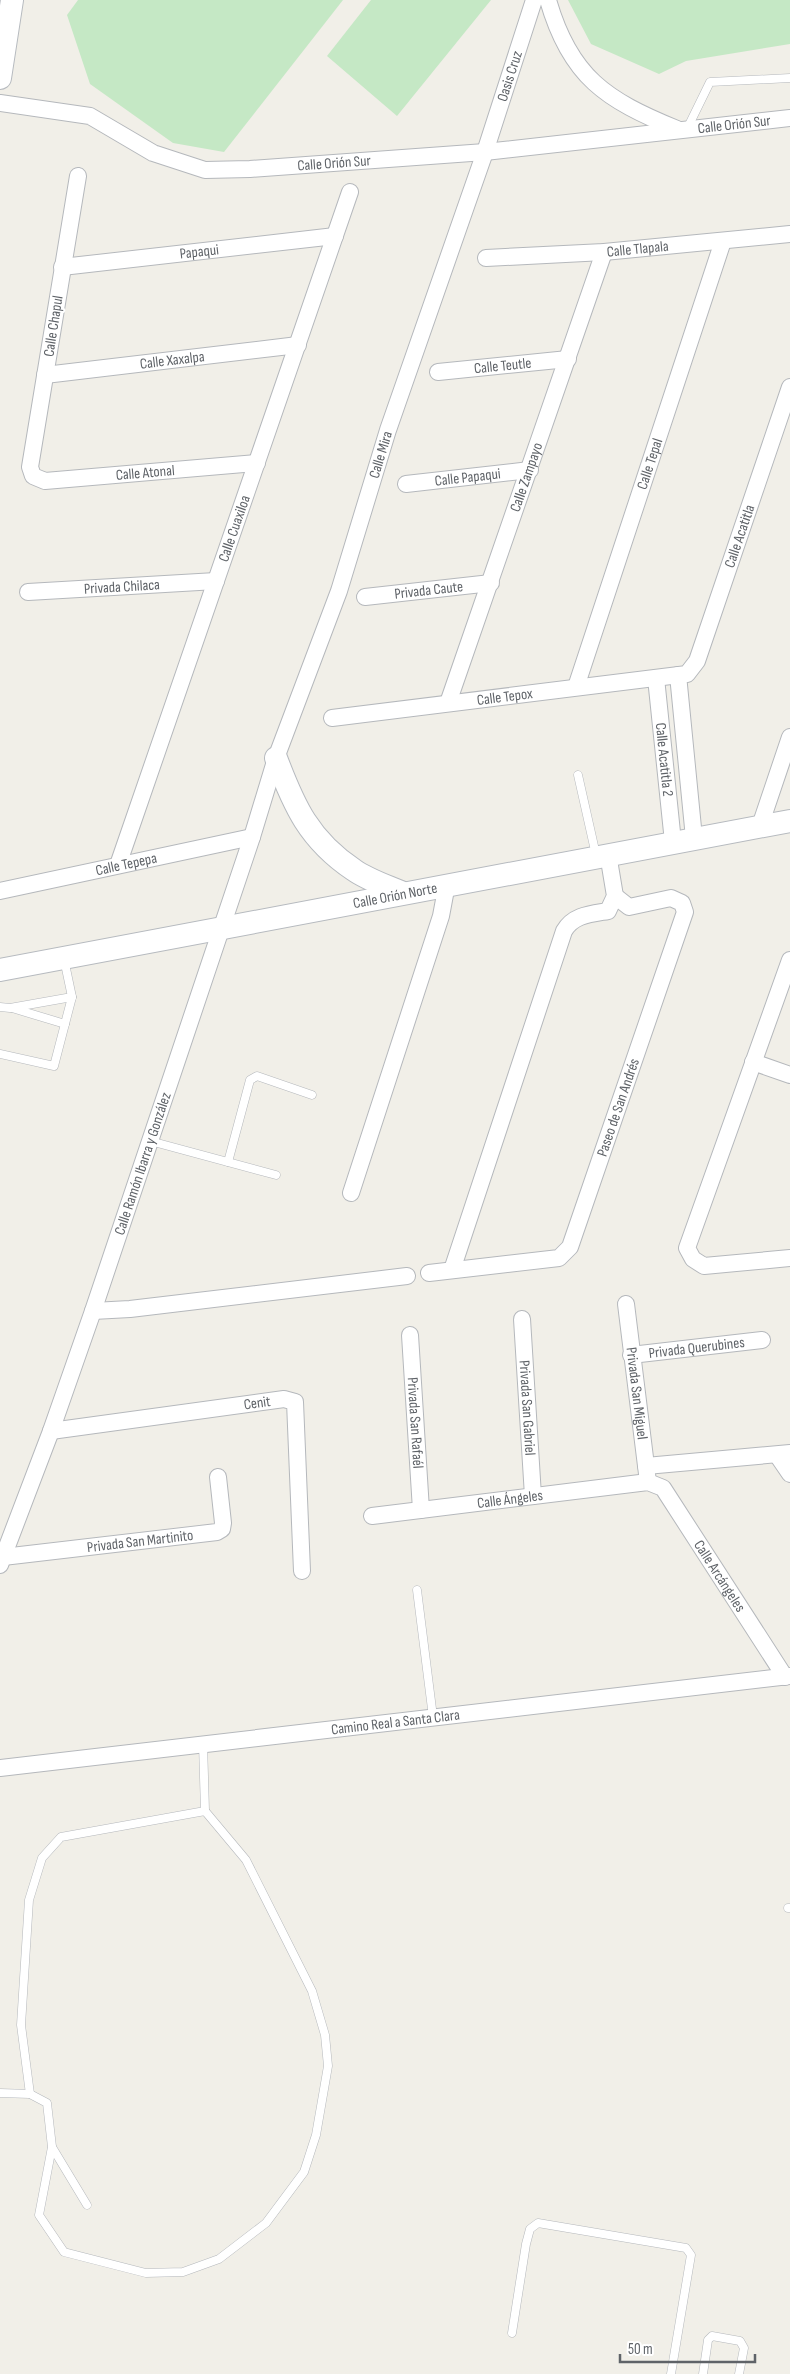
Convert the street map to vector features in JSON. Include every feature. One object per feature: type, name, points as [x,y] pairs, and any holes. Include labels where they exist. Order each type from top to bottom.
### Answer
[{"type":"street","points":[[0,78],[12,0]]},
{"type":"street","name":"Oasis Cruz","points":[[485,152],[534,0]]},
{"type":"street","name":"Calle Orión Sur","points":[[548,0],[557,30],[580,69],[610,97],[640,114],[683,129]]},
{"type":"street","name":"Calle Orión Sur","points":[[0,103],[90,116],[153,153],[205,170],[485,152],[790,118]]},
{"type":"street","name":"Calle Mira","points":[[276,758],[339,591],[388,430],[485,152]]},
{"type":"street","name":"Calle Chapul","points":[[33,476],[30,467],[78,176]]},
{"type":"street","name":"Calle Cuaxiloa","points":[[118,866],[350,192]]},
{"type":"street","name":"Calle Tlapala","points":[[486,258],[604,252],[790,234]]},
{"type":"street","name":"Papaqui","points":[[62,267],[335,236]]},
{"type":"street","name":"Calle Tepal","points":[[576,687],[723,240]]},
{"type":"street","name":"Calle Zampayo","points":[[448,703],[604,252]]},
{"type":"street","name":"Calle Xaxalpa","points":[[45,375],[298,345]]},
{"type":"street","name":"Calle Teutle","points":[[438,372],[568,359]]},
{"type":"street","name":"Calle Acatitla","points":[[678,675],[687,674],[697,661],[790,387]]},
{"type":"street","name":"Calle Atonal","points":[[33,476],[44,481],[257,463]]},
{"type":"street","name":"Calle Papaqui","points":[[406,484],[530,470]]},
{"type":"street","name":"Privada Chilaca","points":[[28,592],[216,581]]},
{"type":"street","name":"Privada Caute","points":[[365,597],[491,582]]},
{"type":"street","name":"Calle Tepox","points":[[332,718],[678,675]]},
{"type":"street","name":"Calle Acatitla 2","points":[[678,675],[684,840]]},
{"type":"street","name":"Calle Acatitla 2","points":[[656,678],[684,840]]},
{"type":"street","points":[[760,826],[790,737]]},
{"type":"street","points":[[276,758],[294,805],[319,842],[354,871],[403,893]]},
{"type":"street","name":"Calle Ramón Ibarra y González","points":[[2,1561],[51,1431],[93,1311],[252,837],[276,758]]},
{"type":"street","name":"Calle Orión Norte","points":[[0,970],[790,820]]},
{"type":"street","name":"Calle Tepepa","points":[[0,891],[252,837]]},
{"type":"street","points":[[452,1270],[564,931],[569,922],[612,904],[602,855]]},
{"type":"street","points":[[351,1193],[441,916],[448,884]]},
{"type":"street","name":"Paseo de San Andrés","points":[[429,1273],[559,1258],[570,1246],[685,912],[682,903],[671,898],[629,907],[612,904]]},
{"type":"street","points":[[790,960],[687,1248],[693,1259],[704,1266],[790,1258]]},
{"type":"street","points":[[753,1062],[790,1075]]},
{"type":"street","points":[[93,1311],[130,1309],[408,1276]]},
{"type":"street","name":"Privada San Miguel","points":[[626,1304],[647,1474]]},
{"type":"street","name":"Privada San Gabriel","points":[[522,1319],[533,1496]]},
{"type":"street","name":"Privada San Rafaél","points":[[410,1335],[421,1510]]},
{"type":"street","name":"Privada Querubines","points":[[631,1356],[762,1340]]},
{"type":"street","name":"Cenit","points":[[51,1431],[284,1399],[295,1402],[302,1571]]},
{"type":"street","points":[[783,1454],[790,1474]]},
{"type":"street","name":"Calle Ángeles","points":[[372,1516],[533,1496],[647,1474],[783,1454]]},
{"type":"street","name":"Calle Arcángeles","points":[[647,1474],[663,1488],[788,1676]]},
{"type":"street","name":"Privada San Martinito","points":[[2,1561],[217,1532],[222,1530],[223,1522],[218,1477]]},
{"type":"street","name":"Camino Real a Santa Clara","points":[[0,1768],[788,1676]]},
{"type":"lane","points":[[683,129],[710,82],[790,78]]},
{"type":"lane","points":[[578,775],[602,855]]},
{"type":"lane","points":[[0,1054],[54,1066],[72,997],[64,957]]},
{"type":"lane","points":[[10,1008],[72,997]]},
{"type":"lane","points":[[0,1007],[10,1008],[65,1024]]},
{"type":"lane","points":[[228,1162],[250,1080],[257,1076],[312,1095]]},
{"type":"lane","points":[[150,1141],[276,1176]]},
{"type":"lane","points":[[417,1590],[433,1717]]},
{"type":"lane","points":[[0,2093],[30,2094],[47,2103],[52,2147],[39,2215],[64,2252],[146,2273],[183,2272],[219,2259],[266,2223],[304,2172],[316,2135],[328,2066],[324,2035],[312,1990],[246,1860],[205,1811],[203,1744]]},
{"type":"lane","points":[[30,2094],[20,2025],[28,1900],[42,1858],[62,1837],[205,1811]]},
{"type":"lane","points":[[52,2147],[87,2205]]},
{"type":"lane","points":[[512,2333],[526,2244],[530,2230],[538,2223],[686,2248],[691,2255],[670,2374]]},
{"type":"lane","points":[[703,2374],[708,2340],[712,2336],[740,2341],[744,2348],[739,2374]]},
{"type":"green space","points":[[78,0],[343,0],[224,152],[173,143],[90,84],[67,15]]},
{"type":"green space","points":[[371,0],[491,0],[397,116],[327,56]]},
{"type":"green space","points":[[568,0],[790,0],[790,44],[686,61],[659,74],[591,44]]}]
